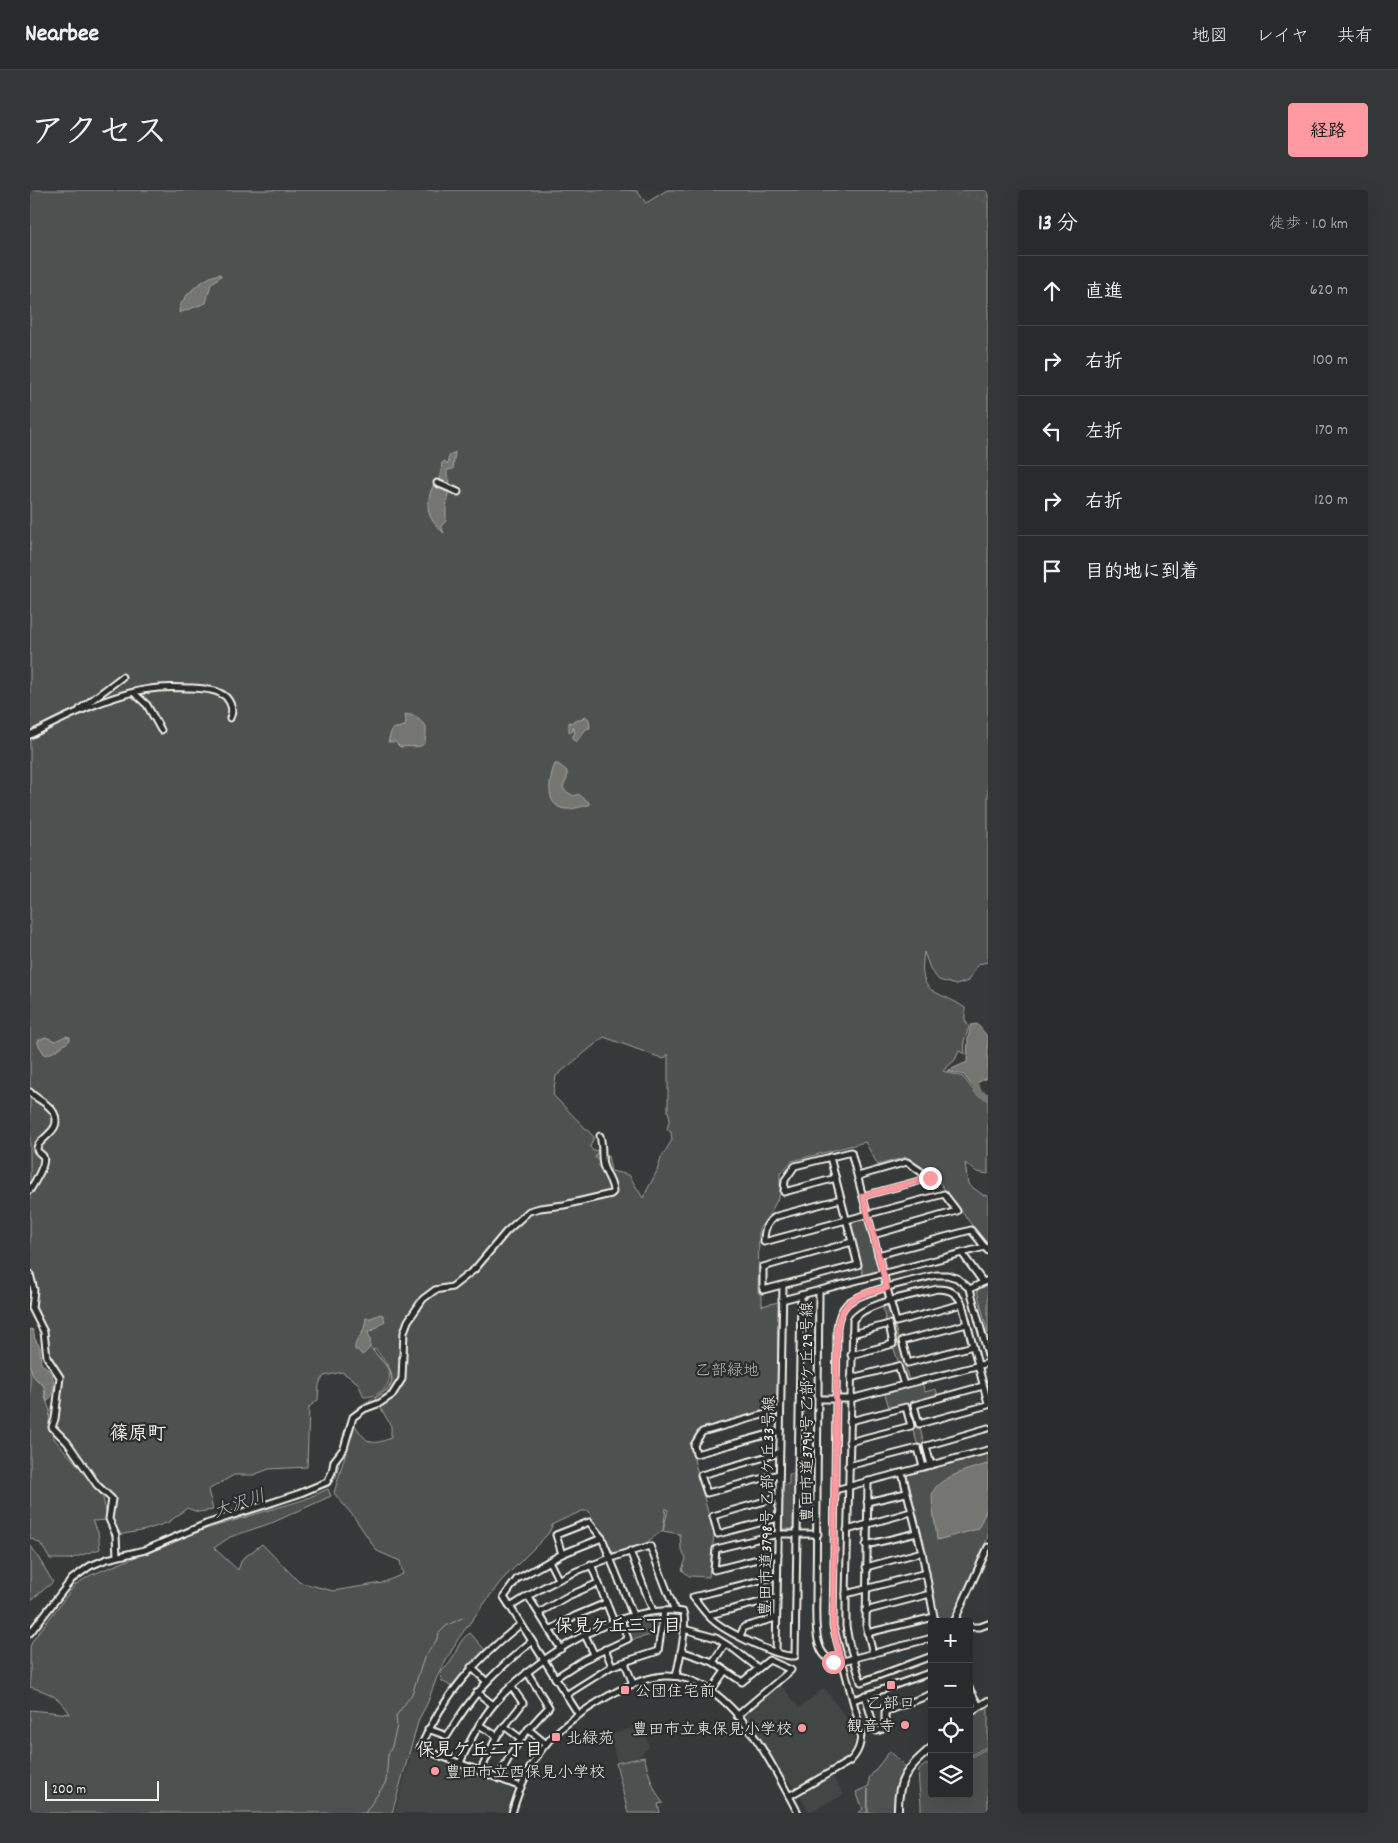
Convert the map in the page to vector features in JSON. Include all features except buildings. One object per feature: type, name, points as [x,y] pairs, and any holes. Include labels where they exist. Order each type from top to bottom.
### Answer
[{"type":"main road","points":[[973,1710],[988,1701]]},
{"type":"main road","points":[[898,1813],[899,1790],[904,1776],[912,1765],[928,1751]]},
{"type":"street","points":[[438,484],[458,492]]},
{"type":"street","points":[[75,712],[122,677]]},
{"type":"street","points":[[30,734],[75,712],[134,693],[160,688],[208,689],[218,692],[229,700],[232,709],[230,718]]},
{"type":"street","points":[[134,693],[147,705],[161,730]]},
{"type":"street","points":[[30,1092],[41,1099],[54,1112],[56,1121],[50,1136],[36,1146],[36,1150],[44,1158],[41,1170],[30,1190]]},
{"type":"street","points":[[30,1633],[77,1575],[100,1562],[145,1550],[206,1524],[324,1484],[331,1476],[334,1461],[341,1452],[353,1417],[364,1409],[380,1403],[392,1395],[399,1385],[402,1378],[404,1332],[408,1320],[423,1299],[435,1290],[452,1286],[475,1269],[506,1232],[529,1212],[613,1192],[604,1168],[603,1146],[600,1136]]},
{"type":"street","points":[[836,1178],[784,1192],[785,1180],[795,1166],[851,1152],[883,1274],[884,1288],[896,1322],[962,1304]]},
{"type":"street","points":[[830,1157],[858,1265],[763,1290],[763,1267],[852,1242]]},
{"type":"street","points":[[858,1176],[907,1162],[930,1178],[863,1196]]},
{"type":"street","points":[[841,1198],[773,1218],[764,1230],[764,1242],[944,1194],[957,1211],[873,1235]]},
{"type":"street","points":[[782,1300],[962,1253],[986,1249],[971,1230],[878,1255]]},
{"type":"street","points":[[962,1253],[986,1281],[970,1289]]},
{"type":"street","points":[[30,1274],[34,1290],[32,1308],[44,1332],[47,1357],[60,1377],[55,1419],[52,1427],[67,1442],[97,1484],[112,1498],[109,1519],[116,1535],[117,1556]]},
{"type":"street","points":[[788,1796],[844,1765],[856,1755],[861,1743],[862,1731],[841,1662],[833,1626],[839,1317],[850,1301],[862,1295],[942,1275],[956,1278],[970,1289],[988,1354]]},
{"type":"street","name":"豊田市道3798号 乙部ケ丘33号線","points":[[776,1652],[783,1285]]},
{"type":"street","points":[[928,1657],[861,1682],[849,1643],[846,1626],[846,1594],[853,1320],[858,1313],[866,1308],[937,1289],[952,1291],[959,1296],[962,1304],[988,1404],[920,1424],[914,1404],[983,1386]]},
{"type":"street","name":"豊田市道3794号 乙部ケ丘29号線","points":[[819,1291],[816,1625],[819,1642],[825,1658],[833,1662],[841,1662]]},
{"type":"street","points":[[777,1576],[693,1597],[714,1621],[758,1645],[794,1656],[801,1295]]},
{"type":"street","points":[[851,1355],[893,1344],[888,1324],[852,1334]]},
{"type":"street","points":[[967,1324],[902,1342],[908,1363],[973,1346]]},
{"type":"street","points":[[818,1399],[850,1400],[988,1363]]},
{"type":"street","points":[[851,1378],[898,1366],[904,1385]]},
{"type":"street","points":[[849,1442],[911,1426],[906,1407],[850,1421]]},
{"type":"street","points":[[780,1410],[702,1432],[694,1446],[696,1454],[780,1431]]},
{"type":"street","points":[[931,1465],[926,1446],[988,1428]]},
{"type":"street","points":[[848,1466],[918,1448],[923,1467]]},
{"type":"street","points":[[835,1490],[988,1450]]},
{"type":"street","points":[[779,1474],[707,1493],[701,1475],[780,1453]]},
{"type":"street","points":[[902,1473],[922,1552],[935,1618]]},
{"type":"street","points":[[868,1482],[865,1611],[867,1633],[873,1654]]},
{"type":"street","points":[[868,1502],[906,1493]]},
{"type":"street","points":[[778,1518],[718,1534],[712,1516],[779,1498]]},
{"type":"street","points":[[847,1530],[912,1512]]},
{"type":"street","points":[[562,1554],[556,1535],[589,1522],[602,1538],[633,1615]]},
{"type":"street","points":[[866,1545],[917,1533]]},
{"type":"street","points":[[778,1554],[714,1570],[716,1549],[778,1534],[818,1534]]},
{"type":"street","points":[[579,1715],[504,1597],[517,1579],[562,1554],[602,1538]]},
{"type":"street","points":[[510,1607],[558,1579],[591,1564],[650,1546],[675,1611]]},
{"type":"street","points":[[956,1618],[988,1547]]},
{"type":"street","points":[[630,1551],[653,1611]]},
{"type":"street","points":[[866,1567],[922,1552]]},
{"type":"street","points":[[549,1562],[558,1579]]},
{"type":"street","points":[[591,1564],[614,1622]]},
{"type":"street","points":[[846,1594],[926,1573]]},
{"type":"street","points":[[538,1613],[566,1597],[598,1583]]},
{"type":"street","points":[[865,1611],[930,1594]]},
{"type":"street","points":[[528,1596],[562,1649]]},
{"type":"street","points":[[709,1616],[777,1598]]},
{"type":"street","points":[[550,1630],[575,1616],[606,1603]]},
{"type":"street","points":[[460,1763],[479,1725],[493,1705],[511,1686],[544,1660],[585,1635],[614,1622],[633,1615],[653,1611],[683,1612],[685,1616],[684,1629],[676,1676]]},
{"type":"street","points":[[566,1695],[612,1666],[658,1651],[664,1611]]},
{"type":"street","points":[[740,1636],[744,1627],[776,1618]]},
{"type":"street","points":[[555,1678],[594,1654],[628,1639],[621,1620]]},
{"type":"street","points":[[867,1633],[928,1620]]},
{"type":"street","points":[[521,1624],[471,1667],[436,1714],[420,1748],[521,1787]]},
{"type":"street","points":[[973,1627],[988,1624]]},
{"type":"street","points":[[684,1629],[710,1636],[725,1644],[758,1668]]},
{"type":"street","points":[[585,1635],[594,1654]]},
{"type":"street","points":[[841,1662],[928,1639]]},
{"type":"street","points":[[428,1729],[447,1736],[460,1715],[486,1681],[532,1641]]},
{"type":"street","points":[[713,1662],[725,1644]]},
{"type":"street","points":[[605,1649],[612,1666]]},
{"type":"street","points":[[681,1651],[713,1662],[742,1682],[768,1660],[791,1670],[737,1716]]},
{"type":"street","points":[[625,1663],[634,1684]]},
{"type":"street","points":[[471,1667],[486,1681]]},
{"type":"street","points":[[711,1690],[725,1671]]},
{"type":"street","points":[[499,1779],[508,1757],[520,1738],[550,1707],[528,1672]]},
{"type":"street","points":[[853,1700],[928,1673]]},
{"type":"street","points":[[512,1813],[521,1787],[536,1756],[546,1744],[579,1715],[602,1700],[634,1684],[656,1677],[676,1676],[692,1680],[711,1690],[737,1716],[765,1753],[798,1813]]},
{"type":"street","points":[[480,1772],[497,1736],[523,1703],[511,1686]]},
{"type":"street","points":[[477,1692],[493,1705]]},
{"type":"street","points":[[973,1695],[979,1706]]},
{"type":"street","points":[[865,1696],[875,1730],[877,1731],[885,1728],[885,1712],[928,1696]]},
{"type":"street","points":[[479,1725],[497,1736]]},
{"type":"street","points":[[504,1726],[520,1738]]},
{"type":"street","points":[[528,1729],[546,1744]]},
{"type":"shaded area","points":[[220,274],[221,276],[211,284],[206,303],[179,313],[183,301],[200,283]]},
{"type":"shaded area","points":[[455,452],[453,469],[447,470],[450,481],[446,521],[441,526],[444,533],[433,522],[428,511],[428,505],[434,484],[440,481],[442,463],[445,461],[447,464],[449,463],[450,455]]},
{"type":"shaded area","points":[[405,714],[415,716],[426,726],[425,740],[421,746],[400,747],[395,742],[388,742],[392,729],[405,726]]},
{"type":"shaded area","points":[[585,716],[589,719],[590,728],[586,729],[576,742],[572,738],[575,732],[573,726],[573,731],[569,733],[569,722],[581,720]]},
{"type":"shaded area","points":[[555,764],[558,764],[567,771],[567,779],[563,787],[565,791],[574,796],[578,794],[589,802],[589,805],[565,809],[558,807],[554,803],[551,797],[550,784]]},
{"type":"shaded area","points":[[977,1024],[988,1037],[988,1077],[972,1086],[964,1075],[947,1071],[967,1062],[968,1038],[971,1025]]},
{"type":"shaded area","points":[[66,1036],[70,1037],[70,1040],[55,1051],[45,1055],[38,1044],[38,1040],[46,1037],[55,1041]]},
{"type":"shaded area","points":[[380,1314],[383,1315],[385,1321],[368,1332],[370,1345],[368,1350],[362,1355],[358,1350],[355,1350],[355,1347],[364,1329],[366,1318]]},
{"type":"shaded area","points":[[30,1329],[33,1330],[35,1339],[40,1347],[41,1363],[49,1370],[53,1379],[52,1395],[47,1402],[44,1386],[33,1376],[30,1365]]},
{"type":"shaded area","points":[[988,1464],[988,1506],[978,1529],[937,1540],[932,1501],[934,1490],[946,1479]]},
{"type":"shaded area","name":"豊田市立東保見小学校","points":[[779,1682],[799,1708],[824,1688],[848,1720],[855,1742],[851,1752],[845,1759],[795,1787],[787,1778],[785,1779],[743,1713]]},
{"type":"shaded area","points":[[643,1725],[649,1747],[638,1757],[617,1762],[610,1735]]},
{"type":"shaded area","name":"豊田市立西保見小学校","points":[[412,1752],[513,1789],[507,1813],[394,1813]]},
{"type":"shaded area","points":[[832,1776],[844,1795],[809,1812],[800,1796]]},
{"type":"green space","name":"乙部緑地","points":[[30,190],[628,190],[637,191],[646,203],[667,190],[988,190],[988,962],[978,964],[968,981],[956,985],[939,980],[931,971],[924,952],[923,967],[924,977],[931,990],[965,1008],[965,1020],[969,1027],[964,1041],[965,1054],[959,1051],[955,1060],[943,1071],[963,1077],[977,1095],[988,1100],[988,1174],[977,1172],[965,1163],[968,1184],[983,1195],[988,1196],[988,1246],[932,1173],[906,1157],[878,1165],[865,1142],[792,1161],[780,1174],[780,1194],[771,1212],[759,1229],[758,1292],[762,1297],[762,1306],[778,1302],[777,1406],[699,1429],[690,1444],[714,1535],[709,1577],[689,1576],[682,1570],[686,1559],[681,1549],[680,1534],[663,1531],[668,1510],[666,1508],[663,1530],[646,1543],[613,1553],[603,1533],[594,1525],[589,1511],[582,1511],[553,1524],[548,1534],[501,1581],[458,1639],[437,1677],[419,1719],[392,1813],[30,1813],[30,1710],[70,1714],[58,1699],[30,1687],[30,1647],[33,1640],[75,1585],[91,1575],[206,1529],[303,1500],[328,1489],[331,1496],[274,1522],[230,1537],[214,1548],[238,1570],[242,1559],[262,1544],[299,1582],[333,1591],[382,1583],[403,1574],[400,1561],[377,1551],[354,1517],[334,1493],[354,1424],[369,1441],[378,1442],[391,1438],[391,1426],[375,1398],[390,1387],[392,1377],[389,1367],[376,1349],[373,1350],[387,1367],[389,1373],[388,1383],[382,1391],[369,1397],[364,1397],[358,1383],[342,1372],[324,1376],[319,1384],[318,1400],[309,1407],[307,1467],[269,1469],[253,1475],[234,1475],[208,1490],[213,1510],[198,1512],[187,1508],[169,1522],[146,1530],[118,1535],[111,1518],[113,1509],[112,1495],[54,1425],[61,1376],[47,1356],[45,1329],[34,1301],[35,1285],[30,1270],[30,736],[105,703],[185,685],[148,687],[105,698],[63,714],[30,732]],"holes":[[[604,1037],[664,1059],[668,1054],[668,1111],[670,1118],[667,1129],[671,1132],[672,1140],[661,1158],[657,1171],[643,1198],[629,1175],[611,1171],[608,1156],[595,1158],[598,1150],[593,1151],[590,1147],[594,1137],[553,1095],[556,1076]]]},
{"type":"green space","points":[[865,1219],[879,1272],[864,1278],[850,1223]]},
{"type":"green space","points":[[988,1284],[988,1334],[977,1290]]},
{"type":"green space","points":[[889,1303],[909,1381],[905,1382],[893,1346],[895,1345],[889,1322],[886,1322],[882,1304]]},
{"type":"green space","points":[[30,1364],[37,1380],[44,1386],[45,1397],[50,1411],[49,1422],[51,1432],[55,1440],[83,1471],[103,1498],[108,1520],[92,1521],[98,1532],[100,1549],[70,1559],[50,1559],[40,1543],[30,1538]]},
{"type":"green space","points":[[922,1383],[925,1392],[936,1389],[938,1396],[913,1403],[928,1464],[924,1465],[912,1427],[914,1426],[908,1404],[889,1408],[885,1394]]},
{"type":"green space","points":[[988,1454],[988,1537],[952,1618],[937,1618],[907,1475]]},
{"type":"green space","points":[[796,1473],[795,1529],[781,1529],[782,1485],[789,1484],[789,1474]]},
{"type":"green space","points":[[30,1544],[53,1582],[30,1601]]},
{"type":"green space","points":[[661,1616],[658,1633],[632,1640],[627,1625],[647,1618]]},
{"type":"green space","points":[[470,1633],[485,1650],[452,1687],[442,1681],[441,1672],[450,1663],[461,1642]]},
{"type":"green space","points":[[988,1703],[988,1746],[973,1754],[973,1753],[973,1712]]},
{"type":"green space","points":[[988,1748],[988,1813],[921,1813],[919,1769],[928,1764],[928,1798],[973,1798],[973,1756]]},
{"type":"green space","points":[[890,1751],[906,1767],[896,1789],[895,1813],[868,1813],[868,1789],[867,1813],[858,1813],[863,1809],[856,1792],[869,1786],[869,1778]]},
{"type":"green space","points":[[644,1757],[653,1787],[663,1803],[658,1804],[660,1813],[628,1813],[616,1763]]},
{"type":"waterway","points":[[975,1085],[979,1093],[988,1097]]},
{"type":"waterway","name":"大沢川","points":[[341,1448],[345,1428],[351,1414],[385,1391],[392,1382],[390,1370],[370,1347]]},
{"type":"waterway","name":"大沢川","points":[[30,1639],[73,1584],[89,1571],[105,1563],[161,1548],[204,1528],[267,1509],[329,1486],[336,1477],[341,1455]]},
{"type":"waterway","points":[[365,1813],[386,1782],[388,1755],[397,1726],[396,1716],[412,1694],[424,1658],[436,1641],[439,1633],[446,1626],[464,1617]]},
{"type":"tunnel","points":[[947,190],[988,201]]},
{"type":"place","name":"乙部口","points":[[891,1685]]},
{"type":"place","name":"公団住宅前","points":[[625,1690]]},
{"type":"place","name":"観音寺","points":[[905,1725]]},
{"type":"place","name":"豊田市立東保見小学校","points":[[802,1728]]},
{"type":"place","name":"北緑苑","points":[[556,1737]]},
{"type":"place","name":"豊田市立西保見小学校","points":[[435,1771]]},
{"type":"district","name":"篠原町","points":[[138,1432]]},
{"type":"district","name":"保見ケ丘三丁目","points":[[618,1625]]},
{"type":"district","name":"保見ケ丘二丁目","points":[[480,1749]]},
{"type":"route","points":[[833,1662],[841,1662],[833,1626],[837,1328],[839,1317],[850,1301],[862,1295],[887,1288],[863,1196],[930,1178]]}]
